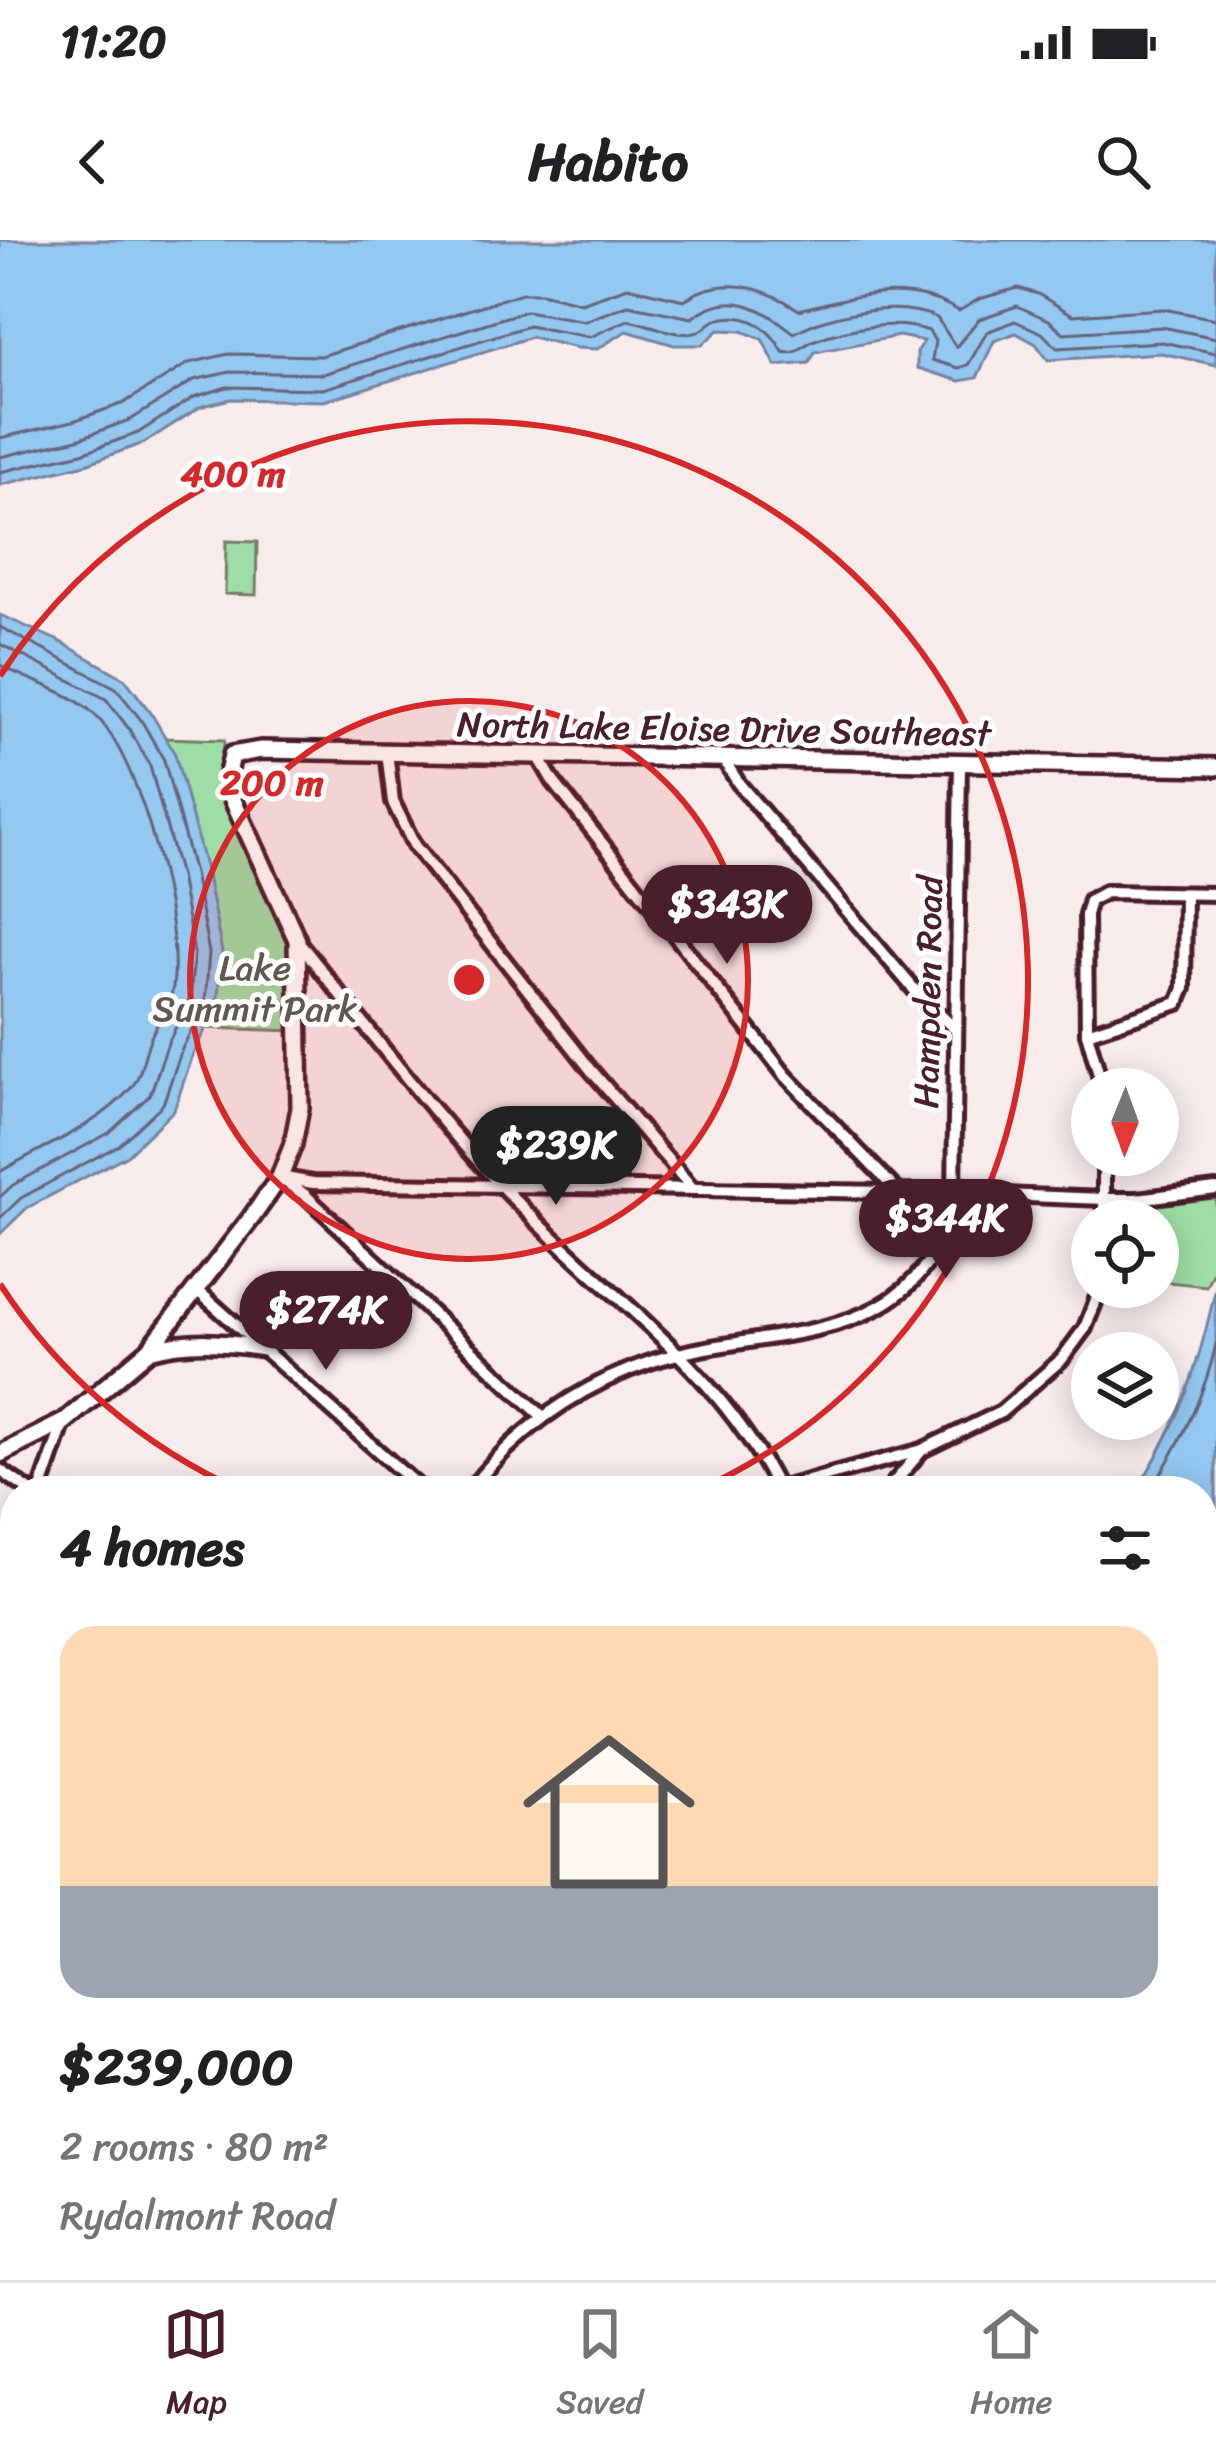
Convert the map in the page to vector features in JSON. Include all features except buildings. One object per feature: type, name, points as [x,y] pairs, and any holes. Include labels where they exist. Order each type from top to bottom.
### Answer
[{"type":"street","name":"North Lake Eloise Drive Southeast","points":[[297,940],[233,800],[227,778],[232,755],[261,750],[1216,767]]},
{"type":"street","points":[[387,752],[393,802],[414,845],[591,1070],[693,1189]]},
{"type":"street","points":[[537,754],[565,798],[760,1046],[899,1192]]},
{"type":"street","points":[[722,757],[739,784],[889,959],[956,1030]]},
{"type":"street","name":"Hampden Road","points":[[484,1476],[542,1416],[598,1383],[678,1353],[809,1332],[861,1314],[927,1268],[943,1239],[954,1193],[960,762]]},
{"type":"street","points":[[1097,1068],[1087,1033],[1085,914],[1090,900],[1106,892],[1216,894]]},
{"type":"street","points":[[1087,1033],[1178,1004],[1184,988],[1185,894]]},
{"type":"street","points":[[0,1454],[64,1422],[149,1350],[280,1177],[300,1108],[297,940]]},
{"type":"street","points":[[297,940],[375,1041],[502,1186],[678,1353],[749,1439],[769,1476]]},
{"type":"street","points":[[1104,1176],[1104,1199]]},
{"type":"street","points":[[280,1177],[313,1183],[1104,1199],[1216,1189]]},
{"type":"street","points":[[280,1177],[542,1416]]},
{"type":"street","points":[[198,1291],[406,1476]]},
{"type":"street","points":[[828,1476],[922,1450],[1001,1412],[1077,1340],[1091,1308]]},
{"type":"street","points":[[149,1350],[177,1342],[264,1348]]},
{"type":"street","points":[[45,1476],[64,1422]]},
{"type":"street","points":[[900,1476],[922,1450]]},
{"type":"green space","points":[[226,541],[257,542],[256,595],[225,594]]},
{"type":"green space","name":"Lake Summit Park","points":[[163,738],[224,740],[224,778],[294,946],[297,1031],[202,1028]]},
{"type":"green space","points":[[1216,1194],[1216,1264],[1206,1286],[1179,1283],[1179,1200],[1174,1200]]},
{"type":"water","points":[[0,240],[1216,240],[1216,365],[1161,353],[1048,360],[1036,344],[1016,333],[994,341],[977,378],[959,381],[917,368],[917,352],[924,341],[899,336],[815,352],[809,363],[776,366],[762,339],[742,331],[719,330],[702,345],[674,345],[627,331],[597,349],[531,337],[324,401],[230,399],[200,407],[144,443],[86,464],[0,485]]},
{"type":"water","points":[[0,615],[59,641],[125,679],[151,713],[175,754],[222,952],[217,1006],[193,1054],[174,1110],[127,1155],[27,1208],[0,1234]]},
{"type":"water","points":[[1216,1287],[1216,1476],[1145,1476],[1165,1440],[1179,1440],[1179,1409]]}]
